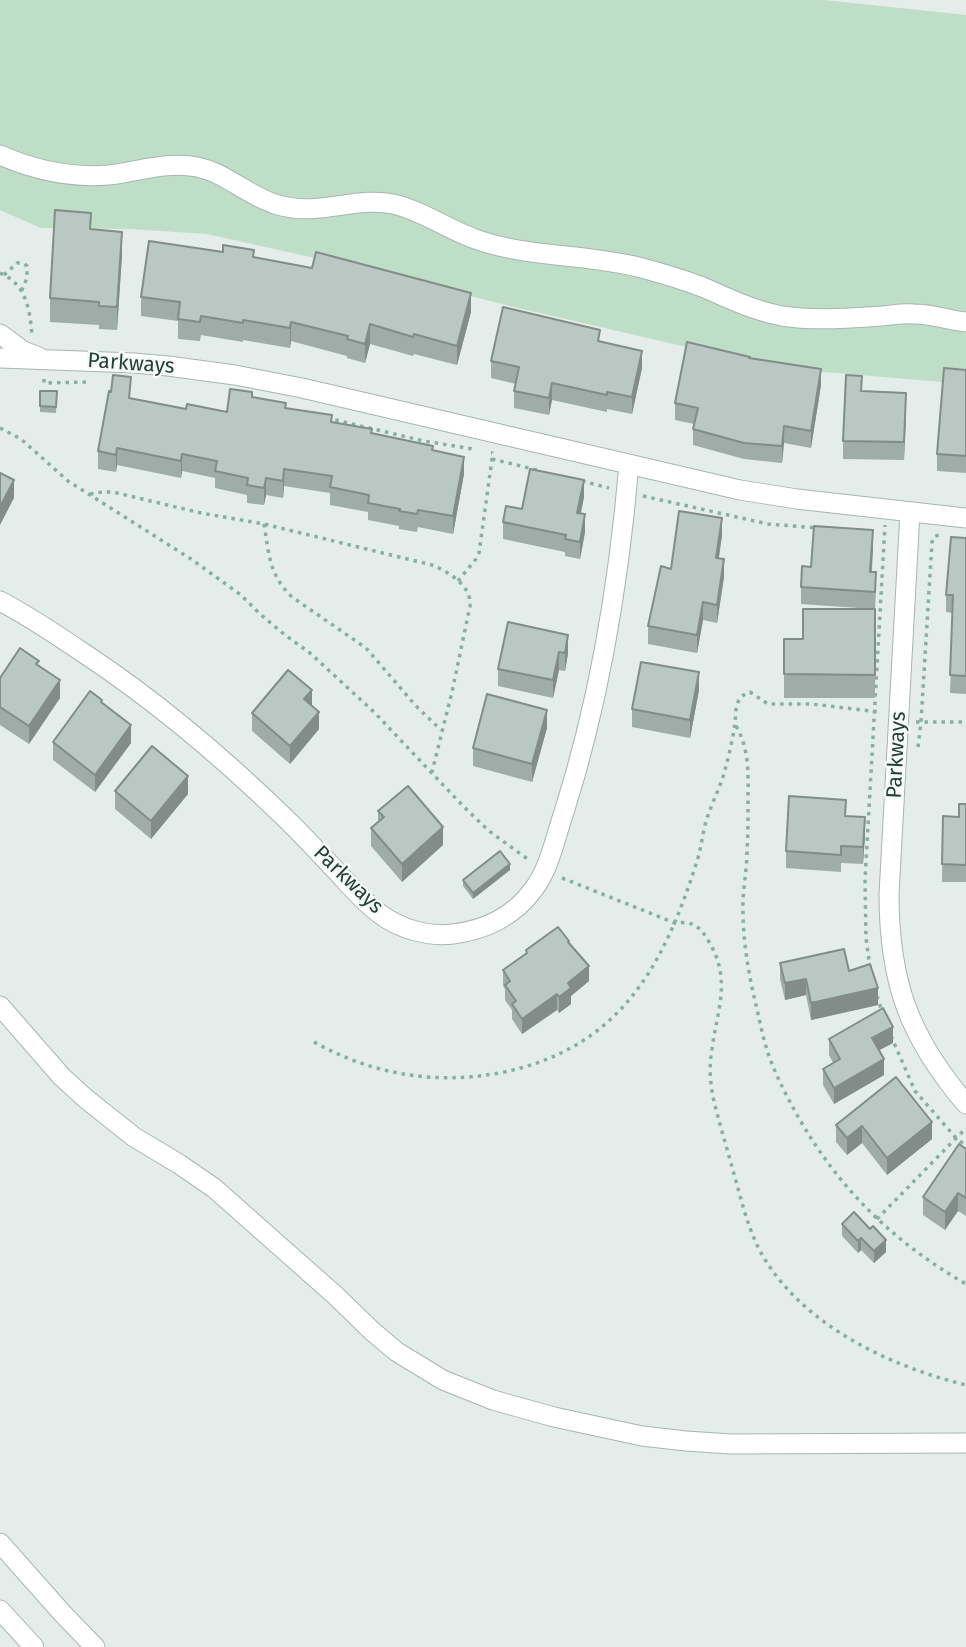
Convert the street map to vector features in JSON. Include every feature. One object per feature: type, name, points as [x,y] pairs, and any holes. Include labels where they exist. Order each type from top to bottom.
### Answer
[{"type":"street","points":[[0,155],[49,172],[78,175],[107,175],[178,165],[197,167],[233,181],[255,196],[278,205],[303,209],[372,202],[391,204],[488,243],[536,254],[593,259],[639,267],[673,276],[758,310],[781,316],[826,319],[912,314],[966,322]]},
{"type":"street","name":"Parkways","points":[[0,334],[13,345],[38,357]]},
{"type":"street","name":"Parkways","points":[[0,358],[38,357],[168,366],[247,377],[752,492],[966,518]]},
{"type":"street","name":"Parkways","points":[[0,601],[57,634],[105,667],[199,739],[286,819],[363,900],[381,915],[401,926],[424,933],[470,932],[489,926],[522,904],[544,871],[550,856],[574,780],[610,624],[622,545],[629,464]]},
{"type":"street","name":"Parkways","points":[[910,512],[889,927],[893,963],[903,1001],[919,1038],[966,1104]]},
{"type":"street","points":[[0,1006],[62,1077],[85,1098],[134,1137],[214,1188],[397,1352],[443,1380],[494,1400],[554,1417],[653,1437],[731,1444],[966,1443]]},
{"type":"street","points":[[0,1543],[95,1647]]},
{"type":"street","points":[[0,1610],[34,1647]]},
{"type":"path","points":[[22,292],[27,278],[27,266],[17,263],[2,274],[17,285],[29,308],[44,383],[98,382]]},
{"type":"path","points":[[320,416],[424,441],[492,453],[479,553],[458,581]]},
{"type":"path","points":[[492,459],[546,472]]},
{"type":"path","points":[[573,479],[768,523],[820,529]]},
{"type":"path","points":[[90,494],[113,492],[201,513],[264,524],[432,565],[458,581],[470,594],[470,606],[432,772]]},
{"type":"path","points":[[264,524],[271,565],[285,590],[366,648],[416,706],[442,730]]},
{"type":"path","points":[[918,748],[932,542],[935,536],[943,535]]},
{"type":"path","points":[[314,1042],[353,1061],[394,1073],[461,1078],[506,1071],[543,1061],[597,1032],[630,1000],[644,981],[675,923],[725,770],[738,701],[743,695],[750,692],[768,704],[811,704],[879,712],[879,720],[966,722]]},
{"type":"path","points":[[735,724],[743,738],[748,761],[743,909],[746,957],[767,1050],[791,1103],[811,1138],[847,1188],[877,1220],[914,1251],[966,1284]]},
{"type":"path","points":[[877,1220],[966,1128]]},
{"type":"green space","points":[[0,0],[824,0],[966,15],[966,384],[789,369],[747,361],[207,234],[130,229],[41,228],[0,210]]},
{"type":"building","points":[[55,210],[91,213],[90,229],[122,232],[117,307],[99,306],[99,302],[50,298]]},
{"type":"building","points":[[149,241],[223,252],[223,245],[254,250],[253,257],[312,268],[316,252],[471,293],[457,346],[370,324],[365,344],[347,339],[348,336],[291,322],[290,328],[201,316],[200,322],[178,319],[180,302],[141,297]]},
{"type":"building","points":[[503,307],[600,330],[598,341],[642,351],[632,397],[607,392],[607,395],[552,383],[549,398],[514,391],[519,367],[491,361]]},
{"type":"building","points":[[687,342],[749,358],[821,369],[811,431],[784,426],[782,446],[744,443],[693,429],[698,408],[675,403]]},
{"type":"building","points":[[944,368],[966,370],[966,456],[937,454]]},
{"type":"building","points":[[113,375],[131,377],[129,398],[186,409],[187,404],[227,412],[230,389],[252,392],[252,397],[286,403],[285,408],[332,415],[331,422],[372,429],[371,433],[433,446],[432,450],[464,457],[453,516],[418,510],[417,514],[368,503],[369,495],[330,487],[332,476],[284,469],[283,481],[266,478],[264,488],[247,485],[248,478],[215,471],[217,461],[182,454],[181,461],[117,448],[116,455],[98,451]]},
{"type":"building","points":[[846,375],[862,376],[861,391],[906,393],[904,442],[843,441]]},
{"type":"building","points":[[40,391],[57,391],[56,407],[40,406]]},
{"type":"building","points":[[530,469],[584,480],[577,513],[585,514],[580,542],[565,539],[566,535],[503,522],[506,506],[522,509]]},
{"type":"building","points":[[0,473],[14,480],[0,507]]},
{"type":"building","points":[[679,511],[722,518],[716,558],[724,559],[717,605],[703,602],[697,635],[648,626],[661,566],[671,569]]},
{"type":"building","points":[[814,526],[873,530],[870,572],[876,572],[875,592],[801,587],[802,566],[811,567]]},
{"type":"building","points":[[951,537],[966,538],[966,676],[950,675],[953,595],[946,595]]},
{"type":"building","points":[[803,609],[875,609],[875,675],[784,674],[784,639],[803,639]]},
{"type":"building","points":[[508,622],[568,635],[565,653],[559,652],[553,680],[498,669]]},
{"type":"building","points":[[20,648],[39,661],[36,664],[60,680],[29,726],[0,707],[0,678]]},
{"type":"building","points":[[641,662],[699,672],[690,720],[632,709]]},
{"type":"building","points":[[288,670],[312,690],[304,699],[319,712],[290,746],[252,713]]},
{"type":"building","points":[[90,691],[131,725],[95,775],[53,742]]},
{"type":"building","points":[[487,694],[547,710],[532,764],[473,748]]},
{"type":"building","points":[[152,746],[188,776],[151,821],[115,791]]},
{"type":"building","points":[[408,786],[443,827],[402,864],[371,828],[384,817],[378,811]]},
{"type":"building","points":[[789,796],[846,800],[845,816],[865,817],[863,847],[841,846],[841,855],[786,851]]},
{"type":"building","points":[[959,804],[966,804],[966,865],[942,864],[943,816],[959,817]]},
{"type":"building","points":[[500,851],[510,864],[473,893],[463,880]]},
{"type":"building","points":[[558,927],[589,966],[568,983],[571,988],[559,997],[557,994],[522,1019],[512,1004],[516,1001],[505,985],[510,981],[503,970]]},
{"type":"building","points":[[844,949],[849,971],[870,964],[878,988],[811,1003],[806,979],[785,983],[780,963]]},
{"type":"building","points":[[883,1008],[893,1027],[872,1038],[884,1059],[834,1088],[823,1069],[840,1059],[829,1039]]},
{"type":"building","points":[[896,1077],[932,1122],[887,1158],[862,1126],[847,1138],[836,1125]]},
{"type":"building","points":[[959,1144],[966,1149],[966,1198],[958,1193],[945,1212],[923,1197]]},
{"type":"building","points":[[854,1212],[870,1229],[873,1226],[886,1240],[874,1251],[861,1238],[858,1241],[842,1224]]}]
